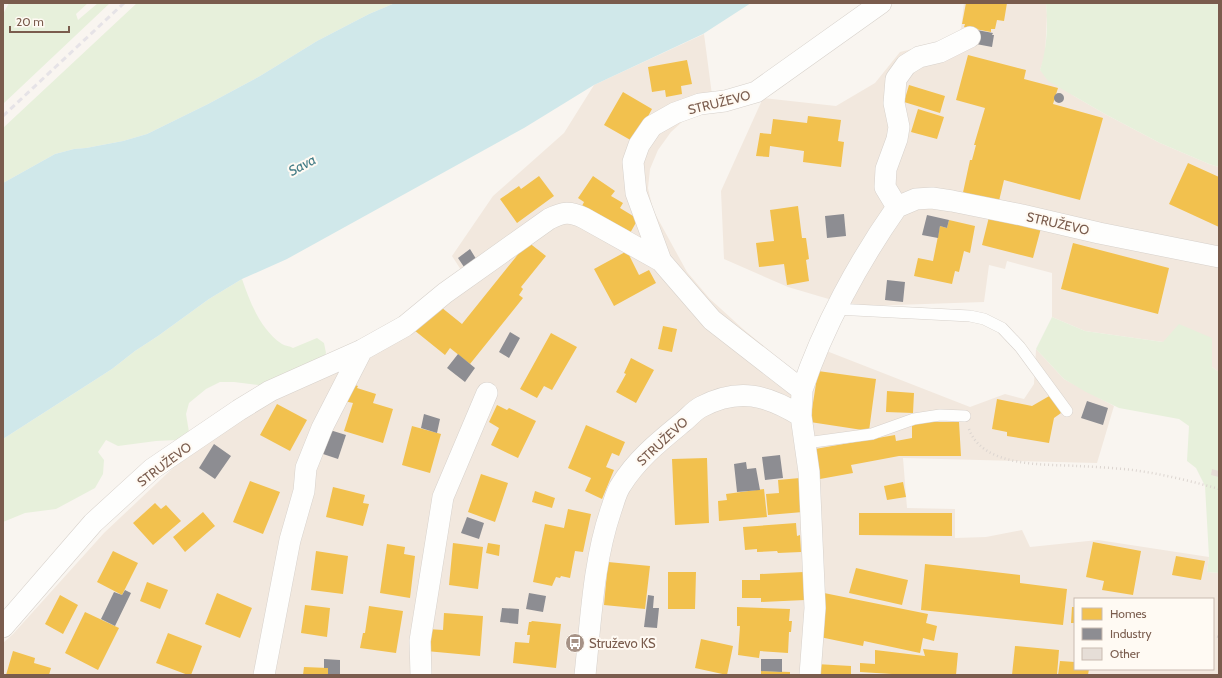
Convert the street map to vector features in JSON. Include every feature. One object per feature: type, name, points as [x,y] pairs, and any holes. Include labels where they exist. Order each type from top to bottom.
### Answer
[{"type":"street","name":"STRUŽEVO","points":[[661,261],[636,193],[633,162],[639,145],[652,126],[675,113],[700,104],[725,101],[756,92],[881,3]]},
{"type":"street","points":[[810,675],[815,608],[809,472],[801,416],[802,390],[810,366],[835,310],[881,230],[897,207],[885,187],[886,169],[897,139],[898,127],[894,103],[896,79],[906,65],[919,57],[940,52],[970,37]]},
{"type":"street","name":"STRUŽEVO","points":[[897,207],[916,199],[932,198],[952,201],[1022,215],[1098,233],[1219,257]]},
{"type":"street","name":"STRUŽEVO","points":[[3,627],[93,523],[152,470],[239,410],[270,391],[362,350],[405,326],[445,294],[549,219],[559,214],[575,214],[584,218],[661,261],[712,320],[802,390]]},
{"type":"street","points":[[264,675],[290,540],[304,491],[306,468],[322,428],[362,350]]},
{"type":"street","points":[[421,675],[420,641],[444,497],[487,393]]},
{"type":"street","name":"STRUŽEVO","points":[[585,675],[595,579],[605,527],[620,485],[644,454],[700,407],[728,396],[752,396],[770,400],[787,407],[801,416]]},
{"type":"lane","points":[[835,310],[970,316],[984,319],[1002,328],[1020,347],[1067,411]]},
{"type":"lane","points":[[806,443],[872,434],[914,419],[940,415],[965,416]]},
{"type":"path","points":[[965,416],[972,438],[991,454],[1004,458],[1023,463],[1041,465],[1133,470],[1183,478],[1219,488]]},
{"type":"shaded area","points":[[964,3],[1046,3],[1047,15],[1045,56],[1040,70],[1074,96],[1105,114],[1160,143],[1219,167],[1219,372],[1212,367],[1212,338],[1163,342],[1085,331],[1052,317],[1052,273],[1007,261],[1005,269],[989,265],[984,302],[866,306],[832,300],[788,287],[724,259],[721,191],[763,98],[836,106],[875,83],[900,52],[957,38],[961,28]]},
{"type":"shaded area","points":[[704,34],[712,95],[698,113],[683,121],[671,132],[658,150],[650,169],[648,188],[653,210],[687,272],[710,299],[743,329],[809,383],[824,350],[970,407],[1005,394],[1024,399],[1034,384],[1036,349],[1064,379],[1114,406],[1097,463],[903,458],[907,508],[955,509],[955,538],[986,537],[1022,530],[1030,547],[1098,540],[1209,557],[1207,572],[1219,573],[1219,675],[3,675],[3,643],[13,634],[104,533],[174,467],[279,395],[405,315],[461,270],[452,256],[493,196],[564,133],[594,85]]},
{"type":"green space","points":[[9,3],[88,3],[76,14],[78,20],[98,3],[110,3],[3,104],[3,14]]},
{"type":"green space","points":[[137,3],[395,3],[369,14],[317,41],[260,76],[147,134],[123,141],[74,149],[55,154],[3,183],[3,128]]},
{"type":"green space","points":[[1046,3],[1219,3],[1219,167],[1160,143],[1105,114],[1048,81],[1040,70],[1046,37]]},
{"type":"green space","points":[[242,279],[257,314],[274,338],[283,345],[293,348],[317,338],[324,343],[326,353],[321,361],[267,386],[220,382],[206,389],[189,403],[186,414],[189,432],[177,440],[118,446],[106,440],[98,452],[104,460],[103,474],[95,488],[56,509],[25,513],[3,522],[3,439],[112,369],[209,299]]},
{"type":"green space","points":[[1052,317],[1085,331],[1163,342],[1179,324],[1212,338],[1212,367],[1219,372],[1219,573],[1207,572],[1209,557],[1205,486],[1196,468],[1187,461],[1189,426],[1179,419],[1119,408],[1086,392],[1064,379],[1036,349]]},
{"type":"water","name":"Sava","points":[[395,3],[751,3],[703,34],[594,85],[524,128],[287,259],[242,279],[209,299],[112,369],[3,439],[3,183],[55,154],[74,149],[123,141],[147,134],[260,76],[317,41],[369,14]]},
{"type":"building: Homes","points":[[966,3],[1007,3],[1004,21],[997,20],[995,29],[991,29],[991,32],[964,27],[965,24],[962,24]]},
{"type":"building: Homes","points":[[968,55],[1026,70],[1024,79],[1058,88],[1053,104],[1103,118],[1080,200],[1004,180],[998,205],[962,197],[970,160],[972,160],[976,145],[974,145],[985,108],[956,100]]},
{"type":"building: Homes","points":[[687,60],[692,84],[681,86],[682,94],[666,97],[665,90],[652,92],[648,67]]},
{"type":"building: Homes","points":[[909,85],[945,96],[940,113],[904,102]]},
{"type":"building: Homes","points":[[623,92],[652,109],[634,142],[604,125]]},
{"type":"building: Homes","points":[[918,109],[944,117],[937,139],[911,132]]},
{"type":"building: Homes","points":[[808,116],[841,120],[838,141],[844,142],[841,167],[803,162],[804,151],[770,146],[769,157],[756,156],[760,133],[771,134],[773,119],[807,123]]},
{"type":"building: Homes","points":[[1188,163],[1219,177],[1219,227],[1169,204]]},
{"type":"building: Homes","points":[[539,176],[554,196],[517,223],[500,199],[519,186],[521,189]]},
{"type":"building: Homes","points":[[593,176],[615,191],[611,196],[623,203],[620,208],[638,219],[629,235],[582,206],[584,202],[578,198]]},
{"type":"building: Homes","points":[[798,206],[802,238],[806,238],[809,259],[806,260],[809,281],[787,285],[784,264],[759,267],[756,243],[774,241],[770,210]]},
{"type":"building: Homes","points":[[990,213],[1041,228],[1033,258],[982,245]]},
{"type":"building: Homes","points":[[949,220],[975,226],[970,253],[964,251],[959,272],[955,271],[952,284],[914,276],[918,258],[933,261],[940,226],[947,228]]},
{"type":"building: Homes","points":[[528,242],[546,256],[521,287],[523,289],[519,295],[523,298],[470,364],[450,348],[445,355],[414,330],[436,303],[462,324]]},
{"type":"building: Homes","points":[[1073,243],[1169,268],[1158,314],[1061,289]]},
{"type":"building: Homes","points":[[627,251],[639,275],[649,270],[656,283],[614,306],[594,269]]},
{"type":"building: Homes","points":[[663,326],[677,329],[672,352],[658,349]]},
{"type":"building: Homes","points":[[551,333],[577,347],[552,390],[544,386],[537,398],[520,389]]},
{"type":"building: Homes","points":[[631,358],[654,370],[636,403],[616,392],[626,374],[624,373]]},
{"type":"building: Homes","points":[[818,371],[876,379],[869,431],[810,422]]},
{"type":"building: Homes","points":[[349,383],[358,386],[357,388],[376,394],[373,403],[393,409],[383,443],[344,431],[353,403],[344,401]]},
{"type":"building: Homes","points":[[887,391],[914,393],[913,413],[886,412]]},
{"type":"building: Homes","points":[[1051,395],[1061,413],[1054,418],[1049,443],[1007,436],[1007,432],[992,429],[997,399],[1032,406]]},
{"type":"building: Homes","points":[[277,404],[307,420],[290,451],[260,435]]},
{"type":"building: Homes","points":[[497,405],[507,410],[509,408],[536,421],[518,458],[491,445],[499,428],[489,422]]},
{"type":"building: Homes","points":[[912,422],[959,422],[961,456],[899,456],[851,465],[853,473],[820,479],[815,449],[895,435],[896,441],[912,438]]},
{"type":"building: Homes","points":[[586,425],[625,442],[619,456],[612,453],[606,467],[614,470],[602,499],[585,491],[591,478],[568,468]]},
{"type":"building: Homes","points":[[412,426],[441,434],[430,473],[402,465]]},
{"type":"building: Homes","points":[[707,458],[709,523],[675,525],[672,459]]},
{"type":"building: Homes","points":[[481,474],[508,483],[495,522],[468,512]]},
{"type":"building: Homes","points":[[800,478],[803,512],[768,515],[766,494],[779,493],[778,480]]},
{"type":"building: Homes","points":[[250,481],[280,492],[263,534],[233,522]]},
{"type":"building: Homes","points":[[903,482],[906,497],[887,500],[884,486]]},
{"type":"building: Homes","points":[[333,487],[365,495],[363,503],[369,504],[363,526],[326,517]]},
{"type":"building: Homes","points":[[764,489],[767,517],[719,521],[718,501],[727,500],[726,494]]},
{"type":"building: Homes","points":[[535,491],[555,498],[552,508],[532,502]]},
{"type":"building: Homes","points":[[155,503],[161,509],[166,505],[181,521],[153,545],[133,523]]},
{"type":"building: Homes","points":[[568,509],[591,514],[583,552],[575,551],[570,578],[561,576],[560,578],[556,577],[552,586],[533,582],[545,524],[564,528]]},
{"type":"building: Homes","points":[[203,512],[215,526],[185,552],[173,537]]},
{"type":"building: Homes","points":[[859,513],[952,513],[952,536],[859,535]]},
{"type":"building: Homes","points":[[796,523],[797,536],[800,535],[801,552],[778,553],[777,551],[757,552],[757,549],[745,550],[743,527]]},
{"type":"building: Homes","points":[[1093,542],[1141,551],[1133,595],[1102,590],[1104,581],[1086,577]]},
{"type":"building: Homes","points":[[453,543],[483,547],[478,589],[449,585]]},
{"type":"building: Homes","points":[[488,543],[500,545],[499,556],[486,553]]},
{"type":"building: Homes","points":[[387,544],[405,547],[404,554],[415,556],[410,598],[380,593]]},
{"type":"building: Homes","points":[[113,551],[138,563],[122,595],[97,582]]},
{"type":"building: Homes","points":[[316,551],[348,556],[343,594],[311,590]]},
{"type":"building: Homes","points":[[1176,556],[1205,561],[1201,580],[1172,575]]},
{"type":"building: Homes","points":[[608,562],[650,566],[645,609],[604,605]]},
{"type":"building: Homes","points":[[925,564],[1020,575],[1020,583],[1067,589],[1063,625],[921,610]]},
{"type":"building: Homes","points":[[856,568],[908,580],[902,605],[849,593]]},
{"type":"building: Homes","points":[[668,572],[696,572],[695,609],[668,609]]},
{"type":"building: Homes","points":[[804,572],[805,600],[761,602],[761,598],[742,598],[742,580],[760,580],[760,574]]},
{"type":"building: Homes","points":[[147,582],[168,590],[160,609],[140,601]]},
{"type":"building: Homes","points":[[217,593],[252,608],[240,638],[205,624]]},
{"type":"building: Homes","points":[[824,593],[928,614],[926,623],[937,626],[934,641],[923,638],[920,653],[864,641],[863,646],[815,636]]},
{"type":"building: Homes","points":[[60,595],[78,605],[63,634],[45,624]]},
{"type":"building: Homes","points":[[305,605],[330,608],[327,637],[301,633]]},
{"type":"building: Homes","points":[[369,606],[403,611],[396,653],[360,648],[363,633],[365,633]]},
{"type":"building: Homes","points":[[737,607],[790,609],[789,621],[792,621],[791,632],[789,632],[788,653],[760,651],[759,658],[738,655],[740,626],[737,626]]},
{"type":"building: Homes","points":[[1072,607],[1074,607],[1074,623],[1071,623]]},
{"type":"building: Homes","points":[[85,612],[119,628],[98,670],[65,653]]},
{"type":"building: Homes","points":[[444,613],[483,616],[480,656],[426,651],[428,629],[443,630]]},
{"type":"building: Homes","points":[[529,622],[561,624],[556,668],[513,663],[515,642],[529,643],[530,635],[527,635]]},
{"type":"building: Homes","points":[[168,633],[202,646],[191,675],[156,663]]},
{"type":"building: Homes","points":[[701,639],[733,646],[727,675],[695,668]]},
{"type":"building: Homes","points":[[1015,646],[1059,650],[1057,675],[1012,675]]},
{"type":"building: Homes","points":[[923,649],[958,653],[956,675],[892,675],[860,672],[860,663],[875,664],[875,650],[925,656]]},
{"type":"building: Homes","points":[[13,651],[35,658],[34,663],[51,668],[49,675],[6,675]]},
{"type":"building: Homes","points":[[1060,661],[1074,662],[1074,670],[1089,670],[1088,675],[1058,675]]},
{"type":"building: Homes","points":[[816,664],[851,666],[851,675],[815,675]]},
{"type":"building: Homes","points":[[304,667],[328,668],[328,675],[303,675]]},
{"type":"building: Homes","points":[[761,671],[790,672],[790,675],[761,675]]},
{"type":"building: Industry","points":[[977,30],[993,33],[992,47],[976,44]]},
{"type":"building: Industry","points":[[1059,93],[1064,98],[1059,103],[1054,98]]},
{"type":"building: Industry","points":[[844,214],[846,236],[827,238],[825,216]]},
{"type":"building: Industry","points":[[927,215],[949,220],[947,228],[940,226],[938,238],[922,235]]},
{"type":"building: Industry","points":[[470,249],[478,262],[466,270],[458,258]]},
{"type":"building: Industry","points":[[887,280],[905,282],[903,302],[885,300]]},
{"type":"building: Industry","points":[[510,332],[520,338],[509,358],[499,352]]},
{"type":"building: Industry","points":[[458,354],[475,368],[465,382],[447,368]]},
{"type":"building: Industry","points":[[1087,401],[1108,408],[1103,425],[1081,418]]},
{"type":"building: Industry","points":[[424,414],[440,419],[437,433],[421,428]]},
{"type":"building: Industry","points":[[330,430],[346,435],[338,459],[317,452]]},
{"type":"building: Industry","points":[[214,444],[231,456],[215,479],[199,468]]},
{"type":"building: Industry","points":[[780,455],[783,478],[765,480],[762,457]]},
{"type":"building: Industry","points":[[746,462],[747,469],[756,468],[760,490],[737,492],[734,464]]},
{"type":"building: Industry","points":[[467,517],[484,523],[479,539],[461,533]]},
{"type":"building: Industry","points":[[125,590],[131,593],[115,626],[101,619],[114,592],[122,595]]},
{"type":"building: Industry","points":[[529,593],[546,596],[543,612],[526,609]]},
{"type":"building: Industry","points":[[648,595],[654,596],[653,608],[659,608],[657,628],[644,627]]},
{"type":"building: Industry","points":[[502,608],[519,609],[518,624],[500,622]]},
{"type":"building: Industry","points":[[324,659],[340,660],[340,675],[328,675],[328,668],[324,668]]},
{"type":"building: Industry","points":[[761,659],[782,659],[782,672],[761,671]]},
{"type":"building: Other","points":[[1212,469],[1219,471],[1219,477],[1211,475]]},
{"type":"railway","points":[[3,116],[124,3]]},
{"type":"place","name":"Struževo KS","points":[[575,643]]}]
